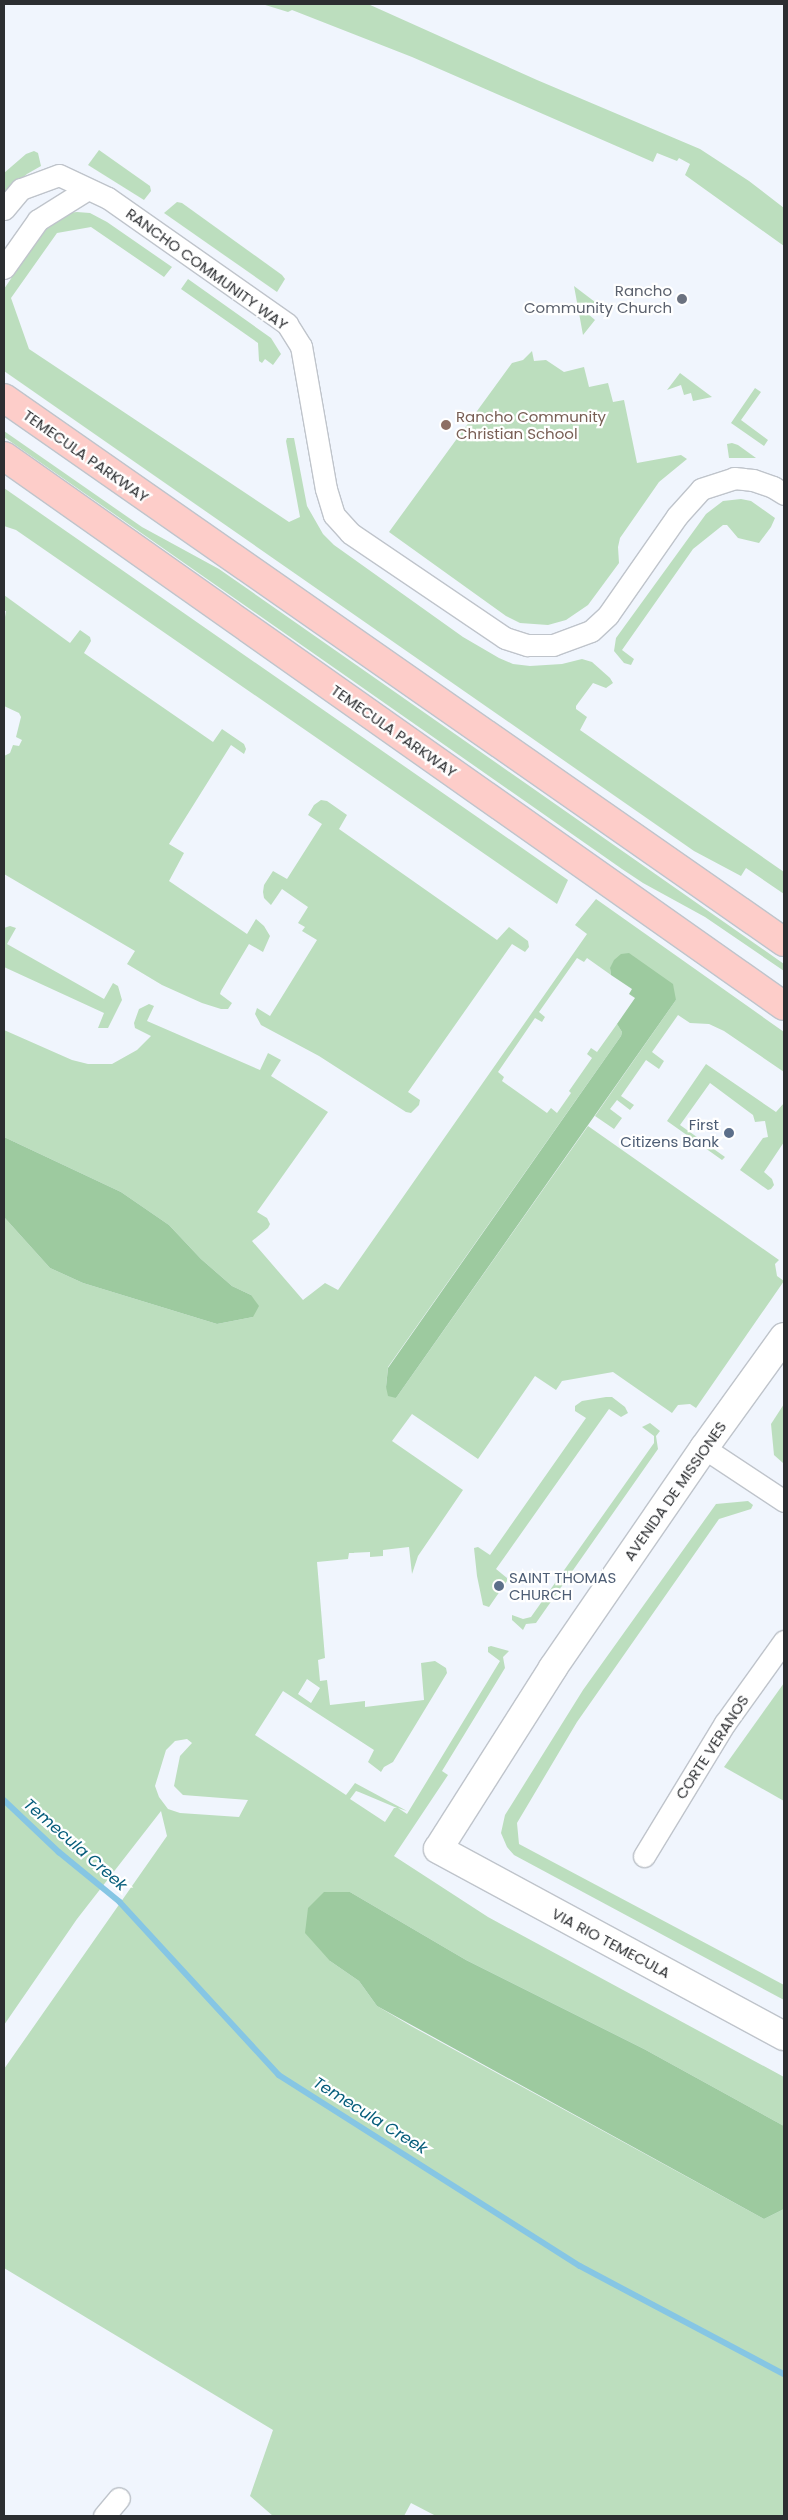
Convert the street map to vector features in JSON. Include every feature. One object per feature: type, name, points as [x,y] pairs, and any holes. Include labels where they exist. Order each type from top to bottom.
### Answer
[{"type":"main road","name":"TEMECULA PARKWAY","points":[[4,398],[784,942]]},
{"type":"main road","name":"TEMECULA PARKWAY","points":[[4,456],[784,1006]]},
{"type":"street","name":"RANCHO COMMUNITY WAY","points":[[4,209],[21,189],[58,176],[86,190],[108,198],[287,324],[301,346],[326,489],[334,515],[350,533],[505,638],[527,645],[553,645],[573,640],[591,631],[608,615],[677,516],[700,489],[734,478],[753,480],[773,486],[784,494]]},
{"type":"street","points":[[4,268],[38,220],[86,190]]},
{"type":"street","name":"AVENIDA DE MISSIONES","points":[[438,1849],[553,1668],[704,1448],[784,1337]]},
{"type":"street","points":[[704,1448],[784,1501]]},
{"type":"street","name":"CORTE VERANOS","points":[[644,1856],[725,1723],[784,1641]]},
{"type":"street","name":"VIA RIO TEMECULA","points":[[438,1849],[784,2036]]},
{"type":"street","points":[[104,2516],[119,2498]]},
{"type":"green space","points":[[262,4],[368,4],[537,80],[700,149],[749,181],[784,208],[784,246],[685,175],[690,164],[679,158],[677,161],[657,153],[653,162],[412,57],[292,10],[288,12]]},
{"type":"green space","points":[[99,150],[150,186],[151,191],[144,200],[88,165]]},
{"type":"green space","points":[[34,151],[38,153],[41,166],[27,174],[4,194],[4,173],[26,154]]},
{"type":"green space","points":[[177,202],[182,203],[282,275],[285,279],[277,292],[164,213]]},
{"type":"green space","points":[[67,213],[90,213],[107,222],[172,267],[164,277],[91,227],[57,233],[11,298],[29,349],[289,522],[300,517],[286,441],[287,438],[294,438],[307,506],[323,534],[334,545],[463,637],[499,658],[513,664],[530,666],[562,664],[582,659],[592,662],[613,683],[606,688],[593,683],[576,706],[576,709],[587,717],[580,730],[784,872],[784,894],[746,868],[741,876],[694,851],[4,371],[4,289],[52,222]]},
{"type":"green space","points":[[188,279],[271,338],[281,354],[273,365],[265,359],[262,363],[259,361],[258,343],[181,289]]},
{"type":"green space","points":[[574,286],[595,302],[587,313],[595,320],[583,335]]},
{"type":"green space","points":[[532,351],[534,361],[546,360],[564,372],[584,367],[589,387],[608,383],[613,402],[624,400],[637,463],[681,455],[687,459],[659,482],[620,538],[618,547],[619,563],[588,605],[566,620],[548,625],[520,623],[506,616],[389,532],[512,363],[523,360]]},
{"type":"green space","points":[[680,373],[712,397],[693,401],[691,393],[684,395],[681,385],[667,390]]},
{"type":"green space","points":[[755,388],[761,392],[741,420],[768,440],[764,446],[731,423]]},
{"type":"green space","points":[[4,431],[142,527],[219,569],[784,964],[784,971],[705,917],[643,883],[622,869],[4,437]]},
{"type":"green space","points":[[732,443],[756,458],[729,458],[727,444]]},
{"type":"green space","points":[[4,488],[568,880],[557,904],[16,530],[4,526]]},
{"type":"green space","points":[[741,499],[751,501],[775,518],[771,527],[759,543],[738,538],[727,525],[723,525],[693,549],[622,650],[634,659],[631,665],[624,663],[614,651],[616,638],[706,514],[723,501]]},
{"type":"green space","points":[[4,595],[70,643],[80,630],[90,637],[91,641],[84,653],[213,742],[222,729],[244,744],[246,749],[244,754],[231,745],[169,844],[184,853],[169,881],[247,934],[256,919],[264,926],[270,936],[263,952],[249,944],[221,991],[220,994],[232,1003],[228,1009],[221,1009],[202,1003],[162,985],[127,964],[135,951],[4,874],[4,756],[10,753],[13,745],[19,746],[22,740],[16,737],[21,717],[19,713],[4,706],[4,623],[6,611],[4,611]]},
{"type":"green space","points":[[321,800],[327,801],[347,815],[339,829],[497,940],[509,927],[528,941],[529,947],[525,952],[512,944],[408,1092],[420,1100],[419,1105],[411,1113],[406,1112],[319,1056],[261,1025],[255,1014],[257,1008],[270,1016],[317,940],[302,931],[305,927],[298,923],[308,907],[282,889],[271,905],[264,898],[263,892],[264,885],[273,871],[287,879],[322,824],[308,815],[314,805]]},
{"type":"green space","points":[[596,899],[784,1032],[784,1072],[724,1031],[709,1024],[690,1023],[678,1015],[652,1052],[664,1061],[659,1069],[646,1060],[621,1096],[634,1105],[630,1110],[617,1100],[610,1109],[622,1118],[614,1129],[595,1116],[676,1000],[610,968],[611,975],[587,958],[584,962],[577,958],[539,1012],[545,1017],[542,1022],[535,1018],[498,1072],[504,1077],[502,1081],[547,1113],[551,1108],[557,1113],[571,1093],[569,1091],[592,1058],[587,1054],[591,1048],[597,1052],[617,1024],[622,1032],[621,1036],[388,1367],[386,1387],[396,1398],[588,1126],[779,1260],[775,1264],[777,1276],[784,1281],[696,1408],[690,1404],[678,1405],[672,1413],[613,1372],[562,1381],[556,1390],[535,1376],[478,1459],[412,1414],[392,1441],[463,1490],[418,1556],[412,1574],[409,1547],[383,1550],[383,1556],[370,1557],[370,1552],[349,1553],[348,1559],[317,1562],[325,1658],[318,1660],[320,1681],[327,1680],[330,1705],[365,1701],[365,1707],[424,1700],[421,1663],[435,1661],[446,1668],[447,1673],[393,1762],[384,1767],[381,1772],[368,1762],[374,1750],[283,1691],[255,1735],[346,1795],[355,1783],[407,1811],[398,1808],[407,1814],[500,1661],[488,1652],[488,1647],[491,1646],[509,1651],[503,1657],[505,1668],[442,1771],[448,1775],[394,1856],[488,1917],[784,2077],[784,2126],[644,2049],[466,1960],[350,1892],[330,1961],[359,1981],[377,2006],[764,2219],[784,2209],[784,2516],[436,2516],[411,2503],[404,2516],[273,2516],[250,2496],[273,2430],[4,2268],[4,2069],[167,1836],[161,1811],[77,1919],[4,2025],[4,1217],[50,1268],[83,1283],[217,1324],[253,1317],[251,1295],[232,1286],[201,1259],[169,1225],[121,1192],[4,1137],[4,1030],[72,1060],[88,1064],[112,1064],[137,1050],[151,1036],[135,1028],[134,1023],[139,1009],[149,1004],[154,1006],[147,1021],[260,1070],[268,1053],[281,1060],[271,1076],[328,1112],[257,1212],[267,1218],[270,1224],[268,1228],[252,1241],[303,1300],[325,1283],[338,1290],[587,934],[575,925]],"holes":[[[307,1679],[320,1688],[311,1703],[298,1694]],[[187,1739],[192,1743],[180,1756],[174,1786],[183,1795],[248,1800],[239,1817],[180,1813],[168,1809],[159,1797],[155,1786],[166,1750],[175,1741]],[[356,1791],[397,1808],[394,1808],[385,1822],[350,1799]]]},
{"type":"green space","points":[[10,926],[16,928],[7,944],[104,999],[113,983],[118,986],[122,1000],[108,1028],[98,1028],[104,1013],[4,967],[4,928]]},
{"type":"green space","points":[[629,953],[673,984],[676,1000],[396,1398],[388,1396],[386,1387],[388,1368],[621,1036],[622,1032],[617,1024],[635,998],[629,994],[632,989],[611,975],[610,968],[614,960],[621,954]]},
{"type":"green space","points":[[706,1064],[776,1112],[784,1103],[784,1142],[764,1172],[772,1179],[774,1185],[771,1189],[768,1190],[740,1170],[763,1138],[768,1137],[765,1121],[755,1122],[753,1115],[710,1083],[680,1125],[725,1157],[722,1160],[667,1121]]},
{"type":"green space","points":[[4,1137],[121,1192],[169,1225],[201,1259],[232,1286],[251,1295],[259,1306],[253,1317],[217,1324],[83,1283],[50,1268],[4,1217]]},
{"type":"green space","points":[[612,1397],[625,1407],[628,1413],[621,1417],[609,1409],[496,1569],[507,1578],[507,1581],[489,1607],[483,1605],[474,1548],[478,1547],[490,1555],[586,1418],[575,1411],[575,1406],[582,1401]]},
{"type":"green space","points":[[784,1404],[783,1463],[774,1455],[771,1424]]},
{"type":"green space","points":[[650,1423],[660,1431],[656,1436],[658,1449],[536,1623],[526,1624],[523,1630],[512,1620],[512,1615],[523,1619],[531,1617],[654,1443],[654,1436],[642,1427]]},
{"type":"green space","points":[[748,1501],[753,1505],[751,1509],[719,1519],[577,1722],[517,1823],[519,1844],[784,1985],[784,2000],[514,1855],[507,1847],[501,1833],[505,1815],[583,1690],[716,1504]]},
{"type":"green space","points":[[784,1683],[784,1801],[724,1767]]},
{"type":"green space","points":[[324,1892],[350,1892],[466,1960],[644,2049],[784,2126],[784,2209],[764,2219],[377,2006],[359,1981],[330,1961],[305,1933],[308,1908]]},
{"type":"waterway","name":"Temecula Creek","points":[[4,1800],[59,1852],[120,1902],[279,2075],[580,2266],[784,2374]]},
{"type":"place","name":"Rancho Community Church","points":[[682,299]]},
{"type":"place","name":"Rancho Community Christian School","points":[[446,425]]},
{"type":"place","name":"First Citizens Bank","points":[[729,1133]]},
{"type":"place","name":"SAINT THOMAS CHURCH","points":[[499,1586]]}]
